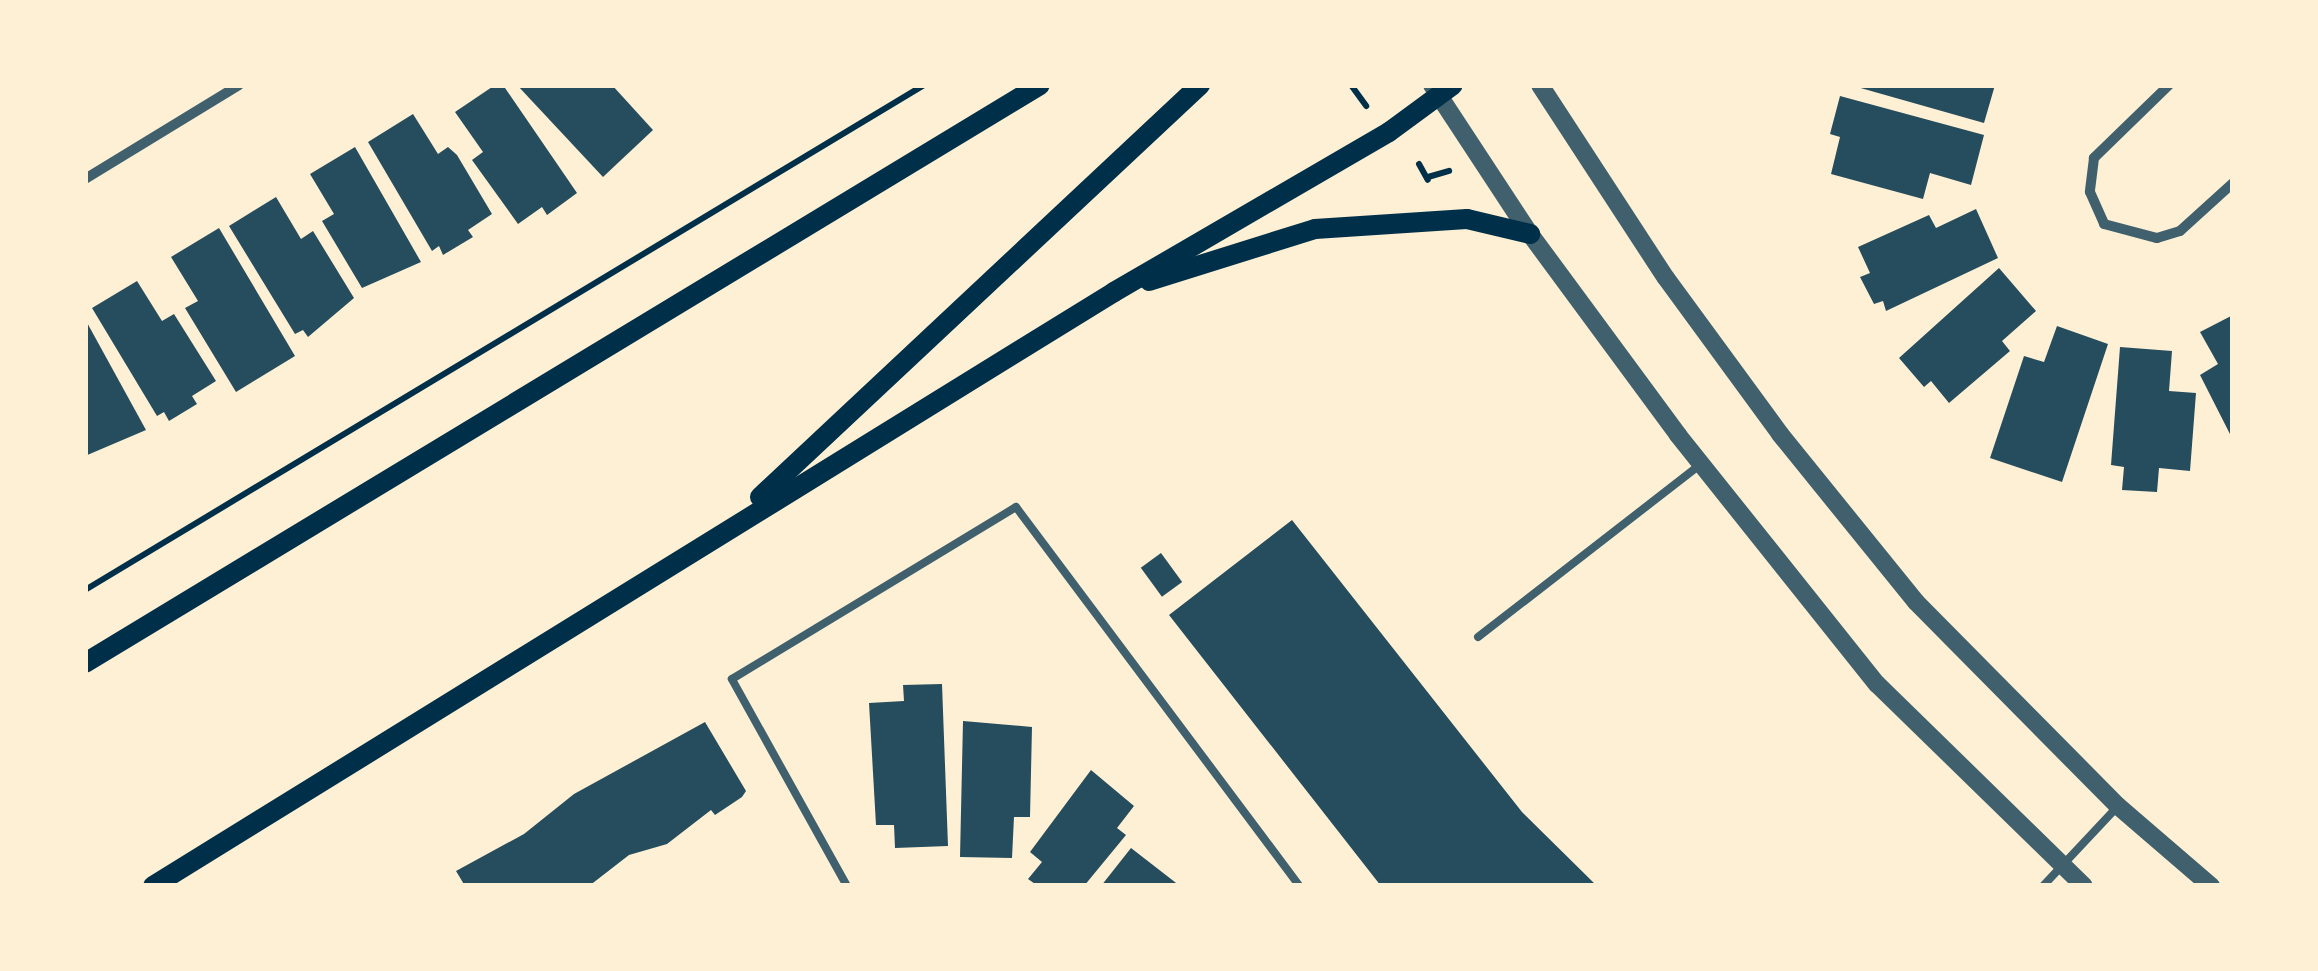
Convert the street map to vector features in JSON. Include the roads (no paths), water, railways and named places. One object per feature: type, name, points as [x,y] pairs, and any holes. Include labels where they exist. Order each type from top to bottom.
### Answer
[{"type":"main road","points":[[85,662],[1040,85]]},
{"type":"main road","points":[[717,535],[882,390],[1200,85]]},
{"type":"main road","points":[[153,886],[1114,292],[1389,132],[1441,88]]},
{"type":"main road","points":[[1114,292],[1315,229],[1467,219],[1530,234]]},
{"type":"street","points":[[85,179],[239,85]]},
{"type":"street","points":[[1540,85],[1666,278],[1780,434],[1916,602],[2118,806],[2211,886]]},
{"type":"street","points":[[2169,85],[2094,158],[2090,192],[2104,224],[2157,238],[2180,231],[2233,182]]},
{"type":"street","points":[[1441,88],[1530,234],[1878,684],[2084,886]]},
{"type":"lane","points":[[1478,637],[1703,462]]},
{"type":"lane","points":[[847,886],[732,679],[1016,507],[1300,886]]},
{"type":"lane","points":[[2043,886],[2118,806]]}]
